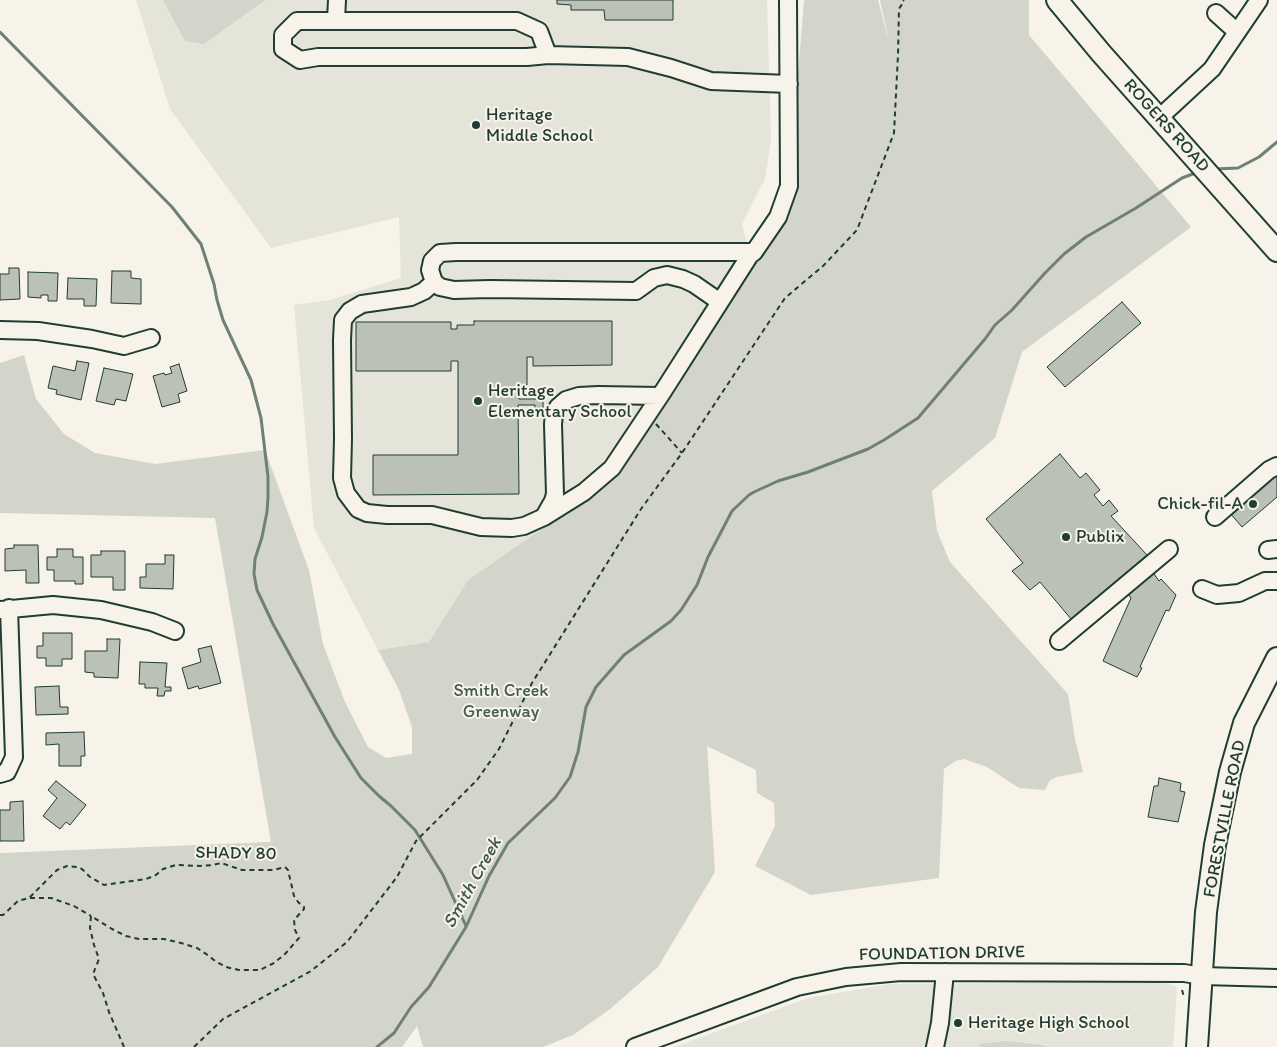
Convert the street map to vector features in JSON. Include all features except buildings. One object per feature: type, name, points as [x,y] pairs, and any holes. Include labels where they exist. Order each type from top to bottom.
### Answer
[{"type":"main road","name":"ROGERS ROAD","points":[[1057,0],[1101,53],[1277,251]]},
{"type":"main road","name":"FORESTVILLE ROAD","points":[[1197,1047],[1206,912],[1215,845],[1230,772],[1244,722],[1277,658]]},
{"type":"street","points":[[336,20],[337,0]]},
{"type":"street","points":[[434,282],[424,291],[411,297],[362,304],[350,311],[343,320],[342,478],[346,493],[358,509],[367,513],[378,515],[432,515],[481,527],[512,528],[524,526],[544,517],[584,492],[612,468],[750,255],[778,217],[789,186],[788,0]]},
{"type":"street","points":[[1159,118],[1212,68],[1259,0]]},
{"type":"street","points":[[1216,13],[1238,32]]},
{"type":"street","points":[[548,55],[539,31],[518,21],[297,21],[284,35],[284,50],[300,60],[318,57],[528,57],[548,55],[628,57],[672,68],[710,82],[789,84]]},
{"type":"street","points":[[720,302],[694,284],[667,275],[654,278],[636,291],[454,290],[440,288],[434,282],[430,270],[432,260],[440,254],[464,252],[754,252]]},
{"type":"street","points":[[0,330],[38,331],[124,346],[151,338]]},
{"type":"street","points":[[544,517],[555,494],[553,424],[554,414],[558,407],[566,400],[579,396],[660,396]]},
{"type":"street","points":[[1215,517],[1269,470],[1277,466]]},
{"type":"street","points":[[1059,641],[1169,549]]},
{"type":"street","points":[[1202,588],[1217,595],[1239,593],[1265,581],[1277,581]]},
{"type":"street","points":[[0,774],[7,772],[14,757],[5,609],[53,605],[102,610],[152,622],[175,631]]},
{"type":"street","name":"FOUNDATION DRIVE","points":[[635,1047],[797,987],[846,977],[901,972],[945,972],[1184,973],[1202,976],[1277,978]]},
{"type":"street","points":[[935,1047],[940,1023],[945,972]]},
{"type":"path","points":[[194,1047],[223,1019],[311,971],[347,942],[397,877],[416,842],[477,780],[499,749],[532,684],[641,509],[682,453],[786,298],[823,266],[857,230],[894,133],[899,9],[904,0]]},
{"type":"path","points":[[648,415],[682,453]]},
{"type":"path","name":"SHADY 80","points":[[0,915],[3,915],[18,900],[29,898],[57,870],[67,866],[82,869],[90,877],[104,885],[146,879],[156,875],[163,869],[176,865],[200,866],[221,863],[242,870],[273,870],[285,867],[288,870],[294,896],[304,907],[294,920],[298,938],[286,954],[260,970],[239,970],[226,967],[197,948],[164,940],[139,939],[126,936],[91,916]]},
{"type":"path","points":[[29,898],[51,898],[74,906],[91,916],[90,928],[99,958],[93,974],[103,993],[124,1047]]},
{"type":"shaded area","points":[[136,0],[767,0],[771,140],[765,179],[742,224],[750,255],[589,496],[468,580],[429,642],[378,650],[314,528],[294,305],[330,300],[401,278],[399,217],[271,248],[170,109]]},
{"type":"shaded area","name":"Heritage High School","points":[[1162,982],[1177,987],[1173,1047],[674,1047],[808,998],[890,984]]},
{"type":"green space","points":[[163,0],[265,0],[204,44],[185,41]]},
{"type":"green space","name":"Smith Creek Greenway","points":[[804,0],[878,0],[890,46],[880,0],[1029,0],[1029,35],[1191,227],[1022,352],[995,438],[932,491],[937,531],[950,562],[1068,694],[1075,739],[1083,772],[1050,780],[1045,790],[1019,788],[987,767],[964,759],[955,761],[944,769],[939,878],[811,895],[755,866],[775,826],[774,803],[757,793],[756,770],[707,746],[715,872],[658,967],[609,1010],[573,1035],[543,1047],[423,1047],[417,1026],[402,1047],[0,1047],[0,853],[271,842],[215,518],[0,513],[0,363],[24,355],[36,399],[64,434],[95,453],[155,464],[265,450],[309,570],[323,644],[345,702],[368,747],[386,758],[412,754],[412,727],[399,690],[378,650],[429,642],[468,580],[589,496],[789,186]]},
{"type":"green space","points":[[1007,1041],[1048,1047],[979,1047],[980,1044]]},
{"type":"waterway","points":[[0,32],[172,207],[201,244],[223,320],[251,380],[261,418],[268,477],[268,498],[262,537],[255,559],[254,574],[257,590],[273,624],[335,737],[361,778],[415,830],[443,875],[466,926]]},
{"type":"waterway","points":[[1214,169],[1238,168],[1259,157],[1277,142]]},
{"type":"waterway","name":"Smith Creek","points":[[377,1047],[394,1033],[411,1007],[429,987],[466,927],[489,876],[508,843],[555,798],[570,777],[578,752],[586,707],[596,687],[624,655],[671,621],[681,610],[697,585],[708,557],[732,511],[754,492],[778,481],[808,472],[868,449],[918,418],[995,325],[1012,310],[1064,254],[1086,237],[1182,178],[1198,172]]},
{"type":"place","name":"Heritage Middle School","points":[[476,125]]},
{"type":"place","name":"Heritage Elementary School","points":[[478,401]]},
{"type":"place","name":"Chick-fil-A","points":[[1253,504]]},
{"type":"place","name":"Publix","points":[[1066,537]]},
{"type":"place","name":"Heritage High School","points":[[958,1023]]}]
